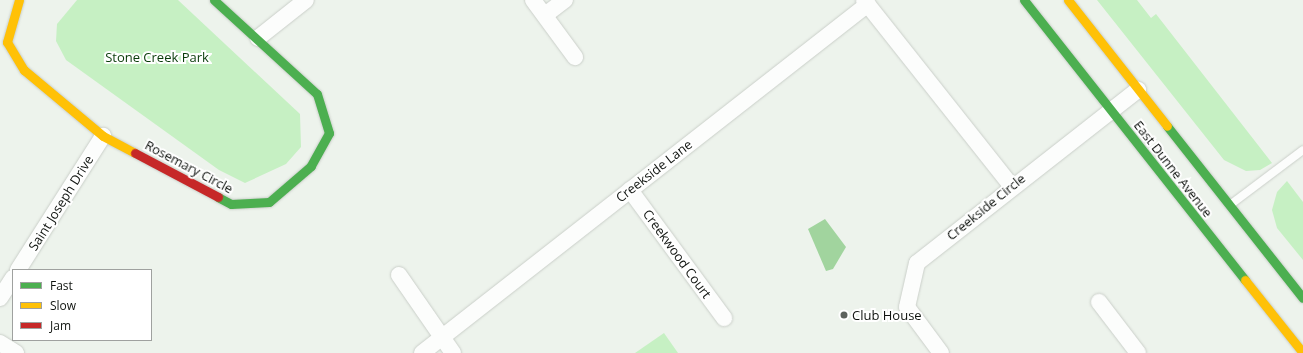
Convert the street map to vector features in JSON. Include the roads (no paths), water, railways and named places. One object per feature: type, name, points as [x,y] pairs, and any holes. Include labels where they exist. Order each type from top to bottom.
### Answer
[{"type":"main road","name":"Rosemary Circle","points":[[19,0],[7,42],[24,70],[103,136],[231,204],[269,202],[311,166],[329,133],[317,94],[258,38],[214,0]]},
{"type":"main road","name":"East Dunne Avenue","points":[[1024,0],[1303,353]]},
{"type":"main road","name":"East Dunne Avenue","points":[[1068,0],[1303,298]]},
{"type":"street","points":[[258,38],[306,0]]},
{"type":"street","points":[[533,0],[575,57]]},
{"type":"street","points":[[545,15],[565,0]]},
{"type":"street","name":"Creekside Lane","points":[[422,353],[866,2],[1012,187]]},
{"type":"street","name":"Creekside Circle","points":[[941,353],[907,307],[917,263],[1012,187],[1138,90]]},
{"type":"street","name":"Saint Joseph Drive","points":[[19,269],[103,136]]},
{"type":"street","name":"Creekwood Court","points":[[630,190],[724,318]]},
{"type":"street","points":[[398,275],[452,353]]},
{"type":"street","points":[[0,298],[12,280]]},
{"type":"street","points":[[1099,302],[1138,353]]},
{"type":"street","points":[[0,343],[16,353]]},
{"type":"lane","points":[[1229,206],[1303,150]]},
{"type":"place","name":"Club House","points":[[844,315]]},
{"type":"park label","name":"Stone Creek Park","points":[[157,57]]}]
